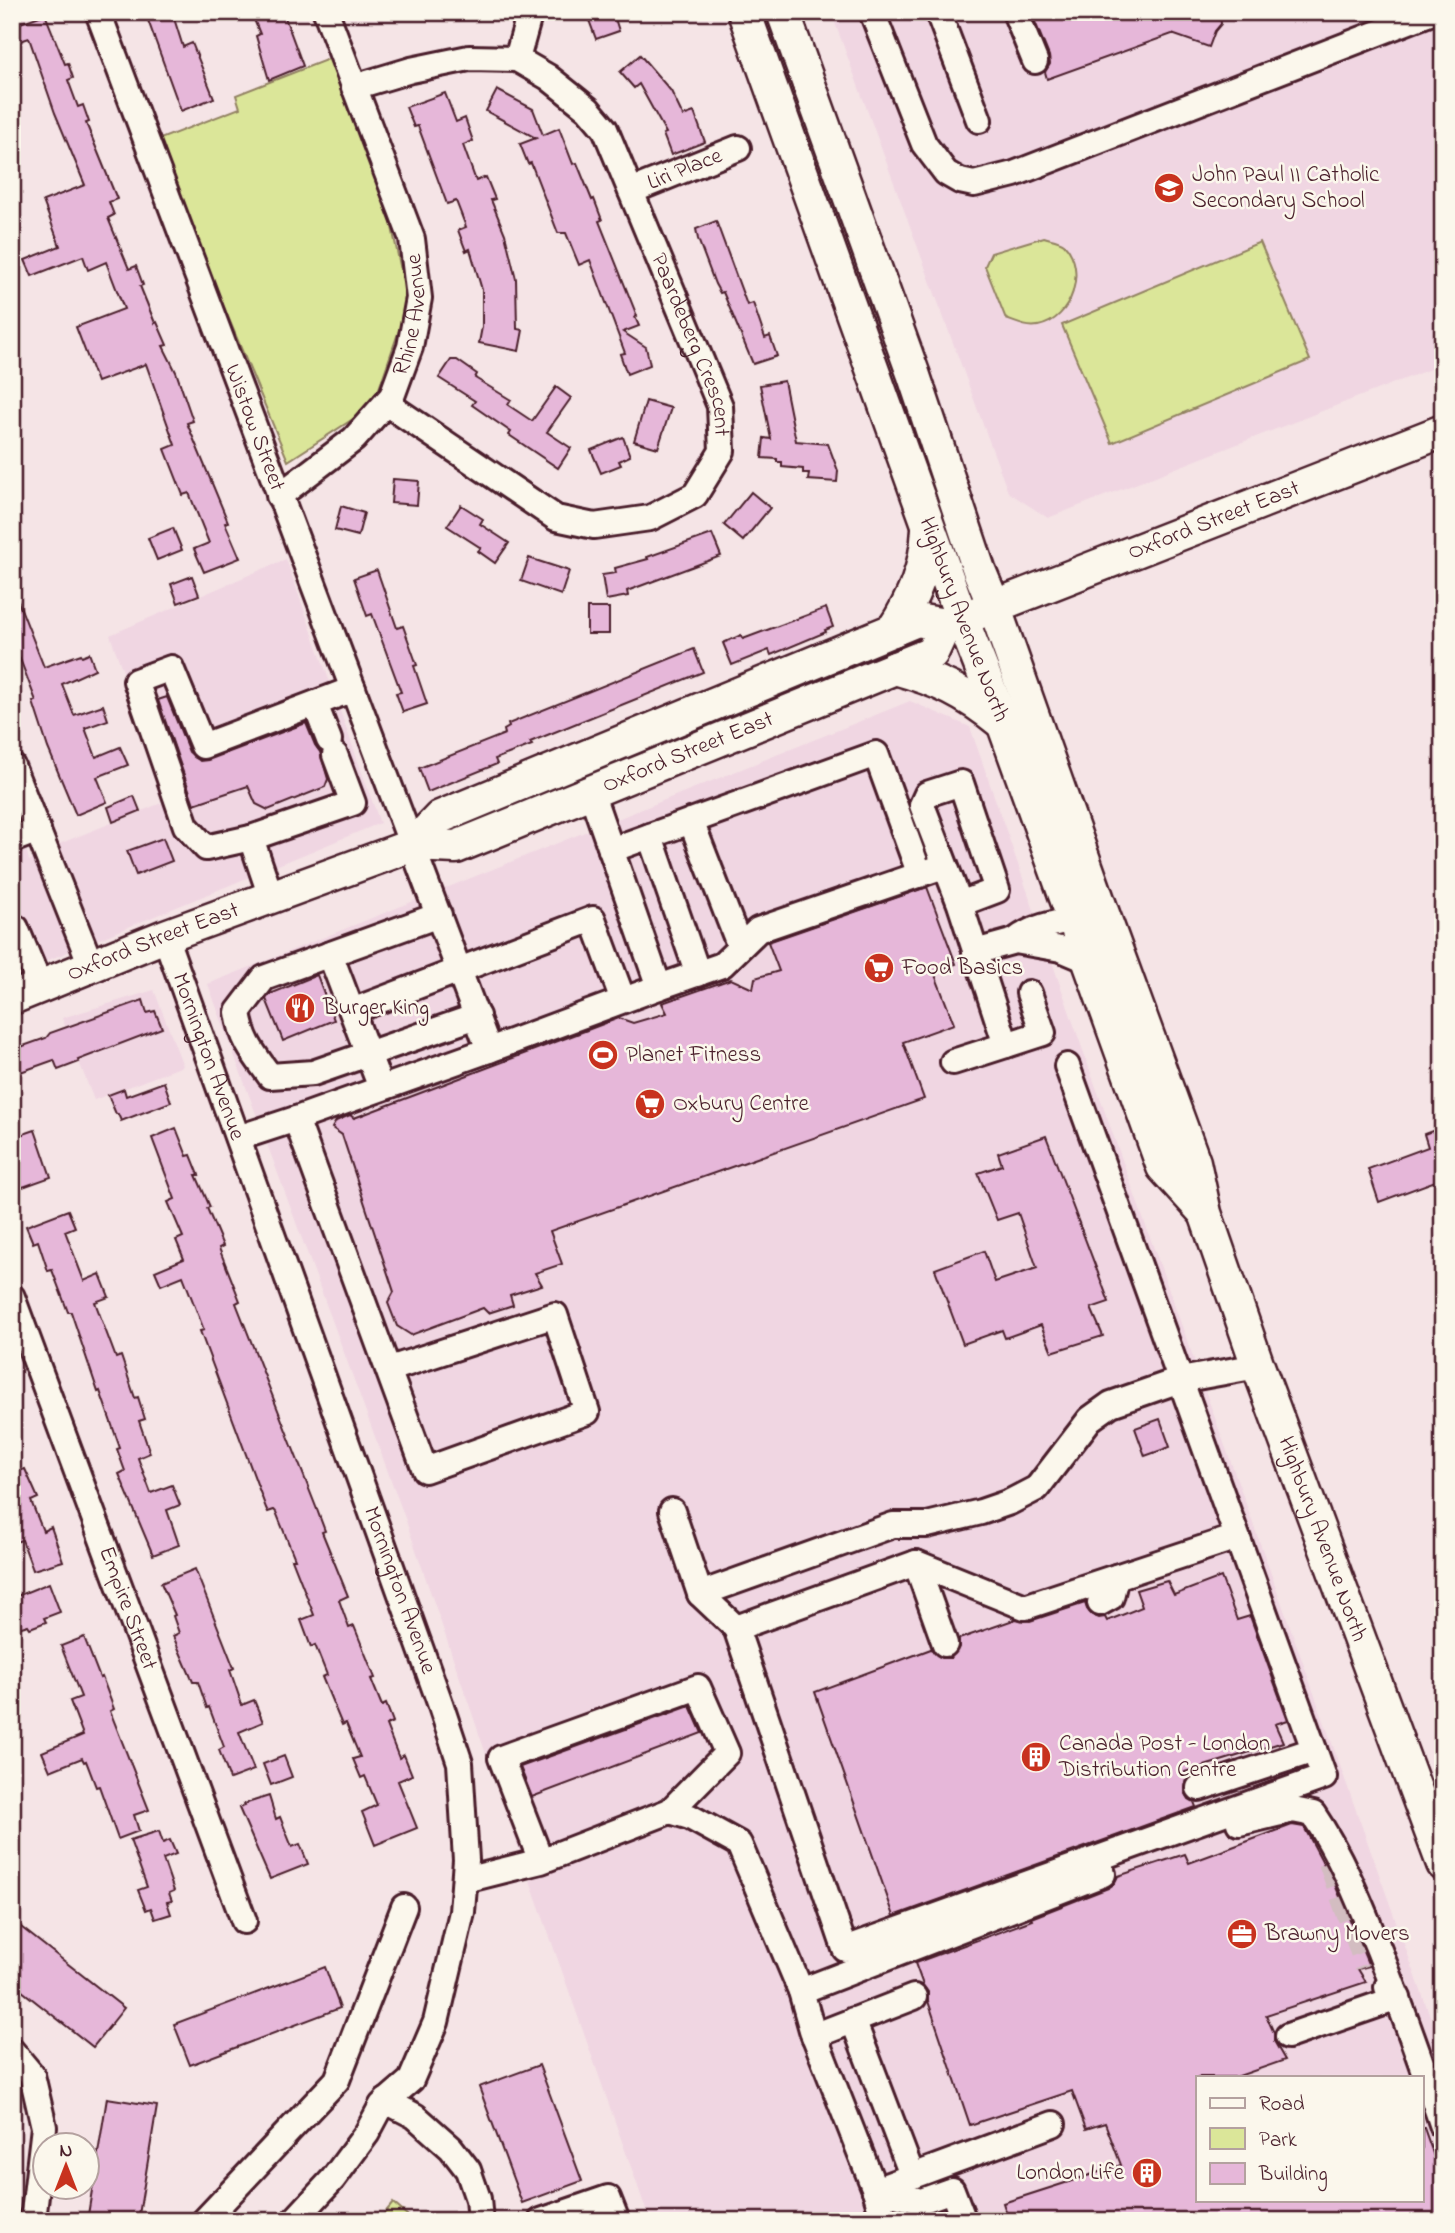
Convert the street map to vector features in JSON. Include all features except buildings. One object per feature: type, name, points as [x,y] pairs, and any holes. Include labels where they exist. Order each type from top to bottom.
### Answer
[{"type":"main road","name":"Highbury Avenue North","points":[[744,12],[928,524],[954,622],[1003,723],[1163,1167],[1205,1213]]},
{"type":"main road","name":"Highbury Avenue North","points":[[783,12],[913,373],[979,570],[1194,1161],[1205,1213],[1258,1366],[1443,1864]]},
{"type":"main road","name":"Oxford Street East","points":[[413,845],[440,817],[893,630],[918,620],[954,622],[1443,431]]},
{"type":"main road","points":[[893,630],[909,604],[920,578],[927,552],[928,524]]},
{"type":"main road","name":"Oxford Street East","points":[[26,992],[165,936],[413,845],[456,847],[932,653],[954,622]]},
{"type":"main road","points":[[895,668],[954,688],[1003,723]]},
{"type":"street","name":"Wistow Street","points":[[98,12],[489,1050]]},
{"type":"street","name":"Rhine Avenue","points":[[279,496],[354,439],[392,396],[410,347],[419,298],[412,239],[326,12]]},
{"type":"street","points":[[517,59],[530,12]]},
{"type":"street","points":[[873,12],[924,144],[946,173],[960,181],[974,184],[1014,174],[1433,12]]},
{"type":"street","points":[[938,12],[979,120]]},
{"type":"street","points":[[1015,12],[1035,61]]},
{"type":"street","name":"Paardeberg Crescent","points":[[354,87],[411,70],[469,58],[517,59],[548,77],[588,109],[605,129],[720,406],[722,452],[695,495],[650,518],[594,526],[556,518],[387,402]]},
{"type":"street","name":"Liri Place","points":[[631,191],[738,148]]},
{"type":"street","points":[[315,704],[353,803],[251,838],[206,848],[186,826],[136,681],[171,668],[204,746],[353,689]]},
{"type":"street","points":[[611,850],[876,754],[920,875]]},
{"type":"street","points":[[12,766],[91,965]]},
{"type":"street","points":[[960,904],[997,890],[961,783],[927,794],[922,805],[960,904],[1006,1045]]},
{"type":"street","points":[[591,792],[659,987]]},
{"type":"street","points":[[691,821],[740,947]]},
{"type":"street","points":[[12,841],[38,831]]},
{"type":"street","points":[[650,836],[698,974]]},
{"type":"street","points":[[251,838],[271,897]]},
{"type":"street","points":[[238,1138],[722,965],[758,930],[944,866]]},
{"type":"street","points":[[439,915],[264,978],[239,1012],[241,1031],[250,1049],[270,1076],[313,1073],[477,1016]]},
{"type":"street","points":[[352,1011],[593,919],[623,1000]]},
{"type":"street","points":[[1016,941],[1025,933],[1074,919]]},
{"type":"street","points":[[13,925],[26,992]]},
{"type":"street","name":"Mornington Avenue","points":[[165,936],[460,1763],[465,1880],[462,1912],[436,2022],[411,2080],[382,2105],[367,2133],[333,2179],[294,2221]]},
{"type":"street","points":[[975,952],[1016,941],[1060,949],[1087,960]]},
{"type":"street","points":[[330,954],[381,1088]]},
{"type":"street","points":[[953,1062],[1043,1032],[1029,993]]},
{"type":"street","points":[[672,1511],[700,1594],[736,1628],[845,1950],[1324,1777],[1067,1066]]},
{"type":"street","points":[[296,1119],[425,1470],[587,1412],[555,1315],[390,1369]]},
{"type":"street","name":"Empire Street","points":[[12,1297],[244,1921]]},
{"type":"street","points":[[700,1594],[893,1525],[927,1525],[1010,1502],[1037,1488],[1090,1419],[1111,1404],[1180,1380],[1258,1366]]},
{"type":"street","points":[[736,1628],[916,1563],[1025,1607],[1237,1536]]},
{"type":"street","points":[[916,1563],[945,1644]]},
{"type":"street","points":[[1101,1604],[1111,1597],[1115,1577]]},
{"type":"street","points":[[465,1880],[541,1861],[670,1811],[727,1753],[698,1687],[501,1758],[541,1861]]},
{"type":"street","points":[[1199,1788],[1314,1751]]},
{"type":"street","points":[[801,1991],[1248,1819],[1293,1810],[1313,1814],[1352,1882],[1398,1998],[1443,2127]]},
{"type":"street","points":[[670,1811],[690,1817],[739,1844],[801,1991],[814,2036],[875,2190],[884,2221]]},
{"type":"street","points":[[1322,1828],[1330,1862]]},
{"type":"street","points":[[204,2221],[337,2080],[404,1907]]},
{"type":"street","points":[[1367,1966],[1398,1998]]},
{"type":"street","points":[[814,2036],[914,1997]]},
{"type":"street","points":[[1288,2036],[1398,1998]]},
{"type":"street","points":[[853,2020],[912,2175]]},
{"type":"street","points":[[12,2051],[32,2075],[44,2127],[38,2190],[30,2221]]},
{"type":"street","points":[[386,2101],[415,2116],[451,2148],[468,2170],[478,2199],[480,2221]]},
{"type":"street","points":[[850,2127],[888,2111]]},
{"type":"street","points":[[875,2190],[1053,2124]]},
{"type":"street","points":[[875,2190],[921,2201],[952,2190],[964,2221]]},
{"type":"street","points":[[541,2221],[608,2198],[617,2221]]},
{"type":"shaded area","name":"John Paul II Catholic Secondary School","points":[[831,12],[1443,12],[1443,364],[1048,518],[1008,492]]},
{"type":"shaded area","points":[[286,559],[380,823],[12,975],[12,793],[29,861],[54,846],[169,800],[110,635]]},
{"type":"shaded area","points":[[910,701],[970,727],[1088,1065],[1443,2052],[1443,2221],[650,2221],[405,1518],[208,984]]},
{"type":"shaded area","points":[[154,990],[183,1066],[94,1100],[62,1018]]},
{"type":"green space","points":[[336,56],[386,198],[408,304],[373,406],[288,461],[155,141],[240,108],[236,95]]},
{"type":"green space","points":[[1044,237],[1064,244],[1071,254],[1075,267],[1073,292],[1060,314],[1050,322],[1026,326],[1006,319],[985,266],[991,253]]},
{"type":"green space","points":[[1260,242],[1310,360],[1112,443],[1062,325]]},
{"type":"green space","points":[[393,2203],[414,2221],[378,2221]]},
{"type":"tunnel","points":[[1330,1862],[1367,1966]]},
{"type":"place","name":"John Paul II Catholic Secondary School","points":[[1169,188]]},
{"type":"place","name":"Food Basics","points":[[879,968]]},
{"type":"place","name":"Burger King","points":[[300,1008]]},
{"type":"place","name":"Planet Fitness","points":[[603,1055]]},
{"type":"place","name":"Oxbury Centre","points":[[650,1104]]},
{"type":"place","name":"Canada Post - London Distribution Centre","points":[[1036,1757]]},
{"type":"place","name":"Brawny Movers","points":[[1242,1934]]},
{"type":"place","name":"London Life","points":[[1147,2173]]}]
